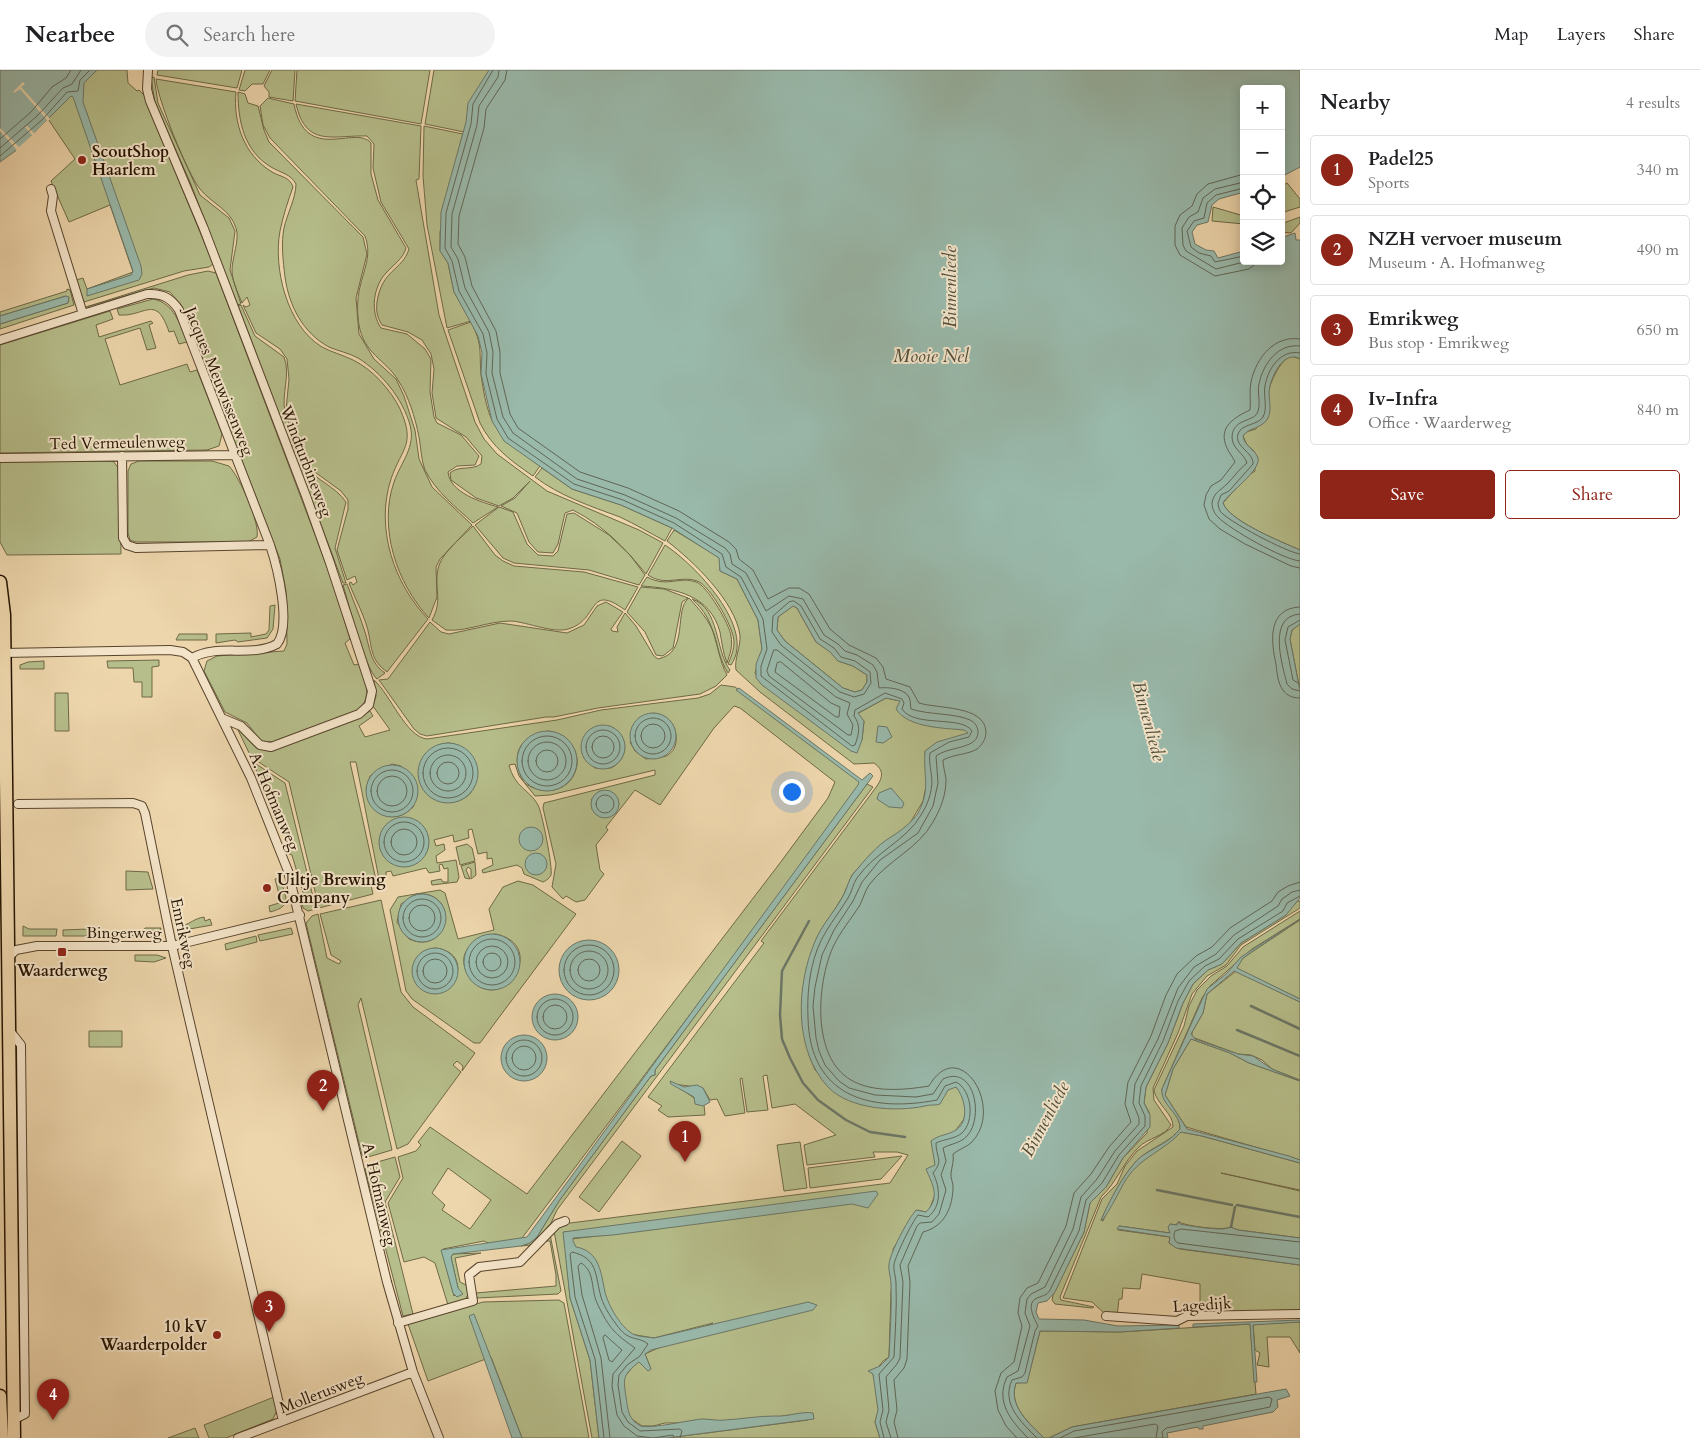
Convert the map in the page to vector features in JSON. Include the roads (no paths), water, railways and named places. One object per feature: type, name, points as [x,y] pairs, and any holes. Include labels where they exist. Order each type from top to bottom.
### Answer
[{"type":"main road","points":[[0,582],[4,605],[2,653],[14,1438]]},
{"type":"main road","points":[[0,1396],[2,1438]]},
{"type":"street","name":"Windturbineweg","points":[[148,73],[150,101],[204,230],[302,487],[333,572],[372,691],[371,702],[363,712],[271,747],[260,745],[241,726],[224,719]]},
{"type":"street","points":[[51,189],[53,196],[51,211],[83,314]]},
{"type":"street","name":"Jacques Meuwissenweg","points":[[0,340],[147,294],[157,294],[171,300],[183,320],[270,545],[281,586],[282,630],[277,644],[260,649],[214,651],[192,658]]},
{"type":"street","name":"Ted Vermeulenweg","points":[[0,458],[235,455]]},
{"type":"street","points":[[122,456],[123,538],[127,545],[136,548],[270,545]]},
{"type":"street","points":[[2,653],[170,650],[183,652],[192,658]]},
{"type":"street","name":"A. Hofmanweg","points":[[192,658],[224,719],[282,852],[300,915],[398,1323],[413,1372],[439,1438]]},
{"type":"street","name":"Emrikweg","points":[[18,804],[134,803],[142,806],[172,946],[283,1421]]},
{"type":"street","name":"Bingerweg","points":[[8,958],[16,950],[37,946],[172,946],[300,915]]},
{"type":"street","points":[[398,1323],[473,1301],[469,1275],[479,1267],[520,1262],[557,1224],[565,1221]]},
{"type":"street","name":"Lagedijk","points":[[1106,1316],[1177,1322],[1186,1316],[1300,1314]]},
{"type":"street","name":"Mollerusweg","points":[[238,1438],[413,1372]]},
{"type":"water","points":[[0,70],[97,70],[84,83],[83,102],[141,266],[142,274],[139,280],[87,296],[87,289],[131,275],[133,271],[73,97],[71,96],[18,149],[0,162]]},
{"type":"water","name":"Mooie Nel","points":[[489,70],[1300,70],[1300,167],[1285,175],[1285,85],[1240,85],[1240,193],[1219,199],[1212,205],[1208,222],[1197,225],[1192,232],[1195,244],[1206,250],[1214,251],[1218,258],[1240,252],[1240,265],[1285,265],[1285,237],[1295,233],[1296,240],[1300,240],[1300,359],[1295,357],[1289,358],[1280,364],[1277,369],[1269,390],[1270,411],[1268,418],[1243,436],[1245,442],[1257,455],[1258,463],[1250,475],[1223,503],[1227,510],[1245,524],[1300,550],[1300,624],[1292,630],[1290,639],[1300,691],[1300,898],[1286,915],[1241,943],[1222,964],[1208,970],[1193,984],[1183,1003],[1168,1043],[1146,1087],[1144,1103],[1150,1115],[1150,1127],[1123,1158],[1106,1187],[1090,1203],[1084,1232],[1055,1292],[1047,1301],[1038,1303],[1036,1312],[1039,1319],[1084,1320],[1118,1326],[1179,1325],[1179,1328],[1120,1332],[1040,1331],[1027,1383],[1016,1383],[1014,1391],[1017,1407],[1021,1414],[1044,1438],[880,1438],[875,1422],[878,1410],[873,1374],[868,1371],[880,1366],[889,1357],[890,1259],[900,1236],[916,1210],[926,1212],[931,1206],[934,1190],[926,1169],[935,1165],[931,1141],[953,1132],[960,1126],[965,1115],[964,1103],[956,1087],[948,1090],[940,1104],[914,1108],[888,1109],[848,1101],[828,1087],[817,1072],[809,1054],[801,1016],[802,996],[809,957],[819,933],[841,900],[852,876],[866,859],[886,840],[913,820],[918,813],[924,797],[926,782],[925,751],[937,742],[968,733],[964,730],[927,726],[909,720],[896,709],[900,701],[886,698],[858,713],[864,721],[862,740],[857,753],[851,751],[762,685],[756,678],[756,664],[762,649],[758,620],[737,579],[720,571],[719,558],[672,528],[621,505],[572,489],[504,441],[492,421],[481,374],[482,353],[478,336],[454,292],[448,263],[440,251],[441,212],[466,122],[468,103]],"holes":[[[793,606],[797,608],[816,642],[830,652],[838,661],[853,666],[867,675],[867,682],[862,690],[855,692],[843,688],[785,641],[777,630],[778,617]]]},
{"type":"water","points":[[66,296],[69,297],[68,303],[0,324],[0,316]]},
{"type":"water","points":[[739,688],[862,780],[870,773],[873,776],[655,1070],[655,1075],[651,1076],[559,1201],[537,1237],[530,1243],[521,1246],[453,1254],[451,1257],[458,1288],[463,1294],[457,1297],[453,1293],[441,1250],[527,1237],[858,785],[859,782],[736,690]]},
{"type":"water","points":[[658,713],[662,714],[672,723],[675,727],[675,745],[666,755],[658,759],[648,759],[640,755],[631,745],[630,731],[634,723],[644,714]]},
{"type":"water","points":[[607,725],[619,731],[624,738],[624,756],[619,763],[612,768],[599,769],[591,766],[584,759],[581,743],[584,735],[591,728]]},
{"type":"water","points":[[878,726],[887,727],[892,737],[883,743],[876,742]]},
{"type":"water","points":[[541,731],[553,731],[564,736],[572,744],[577,755],[575,773],[564,786],[553,791],[541,791],[530,786],[522,778],[517,767],[517,755],[522,744],[530,736]]},
{"type":"water","points":[[448,743],[464,748],[469,752],[473,757],[478,773],[473,789],[469,794],[464,798],[448,803],[432,798],[427,794],[423,789],[418,773],[423,757],[427,752],[432,748]]},
{"type":"water","points":[[387,765],[397,765],[411,772],[418,786],[418,796],[411,810],[397,817],[387,817],[377,813],[370,806],[366,796],[366,786],[370,776],[377,769]]},
{"type":"water","points":[[891,788],[904,803],[902,808],[889,807],[877,799],[879,793]]},
{"type":"water","points":[[605,790],[615,794],[619,804],[615,814],[605,818],[595,814],[591,804],[595,794]]},
{"type":"water","points":[[404,817],[413,819],[424,828],[429,842],[427,851],[418,862],[404,867],[395,865],[384,856],[379,842],[381,833],[390,822]]},
{"type":"water","points":[[531,827],[539,831],[543,839],[539,847],[531,851],[523,847],[519,839],[523,831]]},
{"type":"water","points":[[536,853],[544,856],[547,864],[544,872],[536,875],[528,872],[525,864],[528,856]]},
{"type":"water","points":[[417,894],[427,894],[436,898],[442,904],[445,909],[445,927],[436,938],[427,942],[417,942],[408,938],[402,932],[398,923],[398,913],[402,904],[408,898]]},
{"type":"water","points":[[1300,919],[1243,958],[1237,968],[1300,999],[1300,1002],[1234,971],[1207,994],[1203,1013],[1191,1034],[1195,1039],[1238,1054],[1253,1056],[1272,1069],[1300,1081],[1249,1063],[1230,1053],[1191,1039],[1173,1069],[1165,1095],[1187,1129],[1289,1156],[1300,1160],[1300,1163],[1181,1132],[1168,1144],[1139,1164],[1124,1182],[1107,1214],[1101,1221],[1118,1186],[1136,1161],[1167,1141],[1180,1129],[1177,1118],[1164,1100],[1162,1089],[1207,989],[1226,974],[1241,957]]},
{"type":"water","points":[[492,934],[503,936],[512,942],[518,951],[520,962],[518,973],[512,982],[503,988],[492,990],[481,988],[472,982],[466,973],[464,962],[466,951],[472,942],[481,936]]},
{"type":"water","points":[[589,940],[606,945],[614,953],[619,970],[614,987],[606,995],[589,1000],[572,995],[564,987],[559,970],[564,953],[572,945]]},
{"type":"water","points":[[435,948],[448,952],[454,958],[458,971],[454,984],[448,990],[435,994],[422,990],[416,984],[412,971],[416,958],[422,952]]},
{"type":"water","points":[[560,994],[572,1000],[577,1008],[577,1026],[572,1034],[564,1039],[550,1040],[538,1034],[533,1026],[532,1012],[538,1000],[546,995]]},
{"type":"water","points":[[529,1035],[533,1036],[543,1045],[546,1049],[546,1067],[537,1077],[529,1081],[519,1081],[511,1077],[502,1067],[501,1053],[505,1045],[515,1036]]},
{"type":"water","points":[[670,1081],[684,1087],[697,1085],[703,1088],[710,1102],[703,1106],[695,1104],[694,1097],[671,1084]]},
{"type":"water","points":[[876,1191],[878,1194],[868,1208],[852,1204],[613,1235],[573,1238],[576,1247],[584,1249],[595,1258],[612,1310],[625,1328],[637,1336],[654,1338],[808,1302],[817,1305],[813,1310],[651,1350],[645,1354],[651,1369],[648,1371],[639,1362],[625,1377],[629,1414],[633,1421],[641,1426],[646,1427],[702,1419],[722,1420],[803,1413],[813,1413],[814,1419],[667,1438],[599,1438],[590,1360],[570,1298],[563,1232]]},
{"type":"water","points":[[1179,1221],[1180,1224],[1199,1227],[1221,1229],[1230,1227],[1238,1230],[1300,1238],[1300,1265],[1176,1248],[1169,1243],[1170,1237],[1117,1229],[1119,1226],[1170,1233],[1168,1227],[1170,1224],[1177,1225]]},
{"type":"water","points":[[474,1314],[522,1438],[512,1438],[469,1316]]},
{"type":"water","points":[[1300,1320],[1300,1322],[1253,1325],[1257,1382],[1254,1382],[1250,1324],[1193,1327],[1193,1324]]},
{"type":"water","points":[[1286,1389],[1290,1396],[1277,1400],[1278,1407],[1273,1412],[1203,1426],[1203,1429],[1198,1427],[1167,1433],[1168,1438],[1049,1438],[1072,1427]]},
{"type":"waterway","points":[[809,921],[782,971],[780,1015],[782,1039],[790,1058],[803,1083],[818,1100],[846,1120],[870,1132],[905,1137]]},
{"type":"waterway","points":[[1251,1006],[1300,1029]]},
{"type":"waterway","points":[[1237,1030],[1300,1056]]},
{"type":"waterway","points":[[1157,1190],[1232,1205]]},
{"type":"waterway","points":[[1237,1205],[1300,1217]]},
{"type":"waterway","points":[[1231,1227],[1235,1207]]},
{"type":"place","name":"ScoutShop Haarlem","points":[[82,160]]},
{"type":"place","name":"Uiltje Brewing Company","points":[[267,888]]},
{"type":"place","name":"Waarderweg","points":[[62,952]]},
{"type":"place","name":"NZH vervoer museum","points":[[323,1111]]},
{"type":"place","name":"Padel25","points":[[685,1162]]},
{"type":"place","name":"Emrikweg","points":[[269,1332]]},
{"type":"place","name":"10 kV Waarderpolder","points":[[217,1335]]},
{"type":"place","name":"Iv-Infra","points":[[53,1420]]},
{"type":"water label","name":"Binnenliede","points":[[950,287]]},
{"type":"water label","name":"Binnenliede","points":[[1149,721]]},
{"type":"water label","name":"Binnenliede","points":[[1045,1119]]}]
